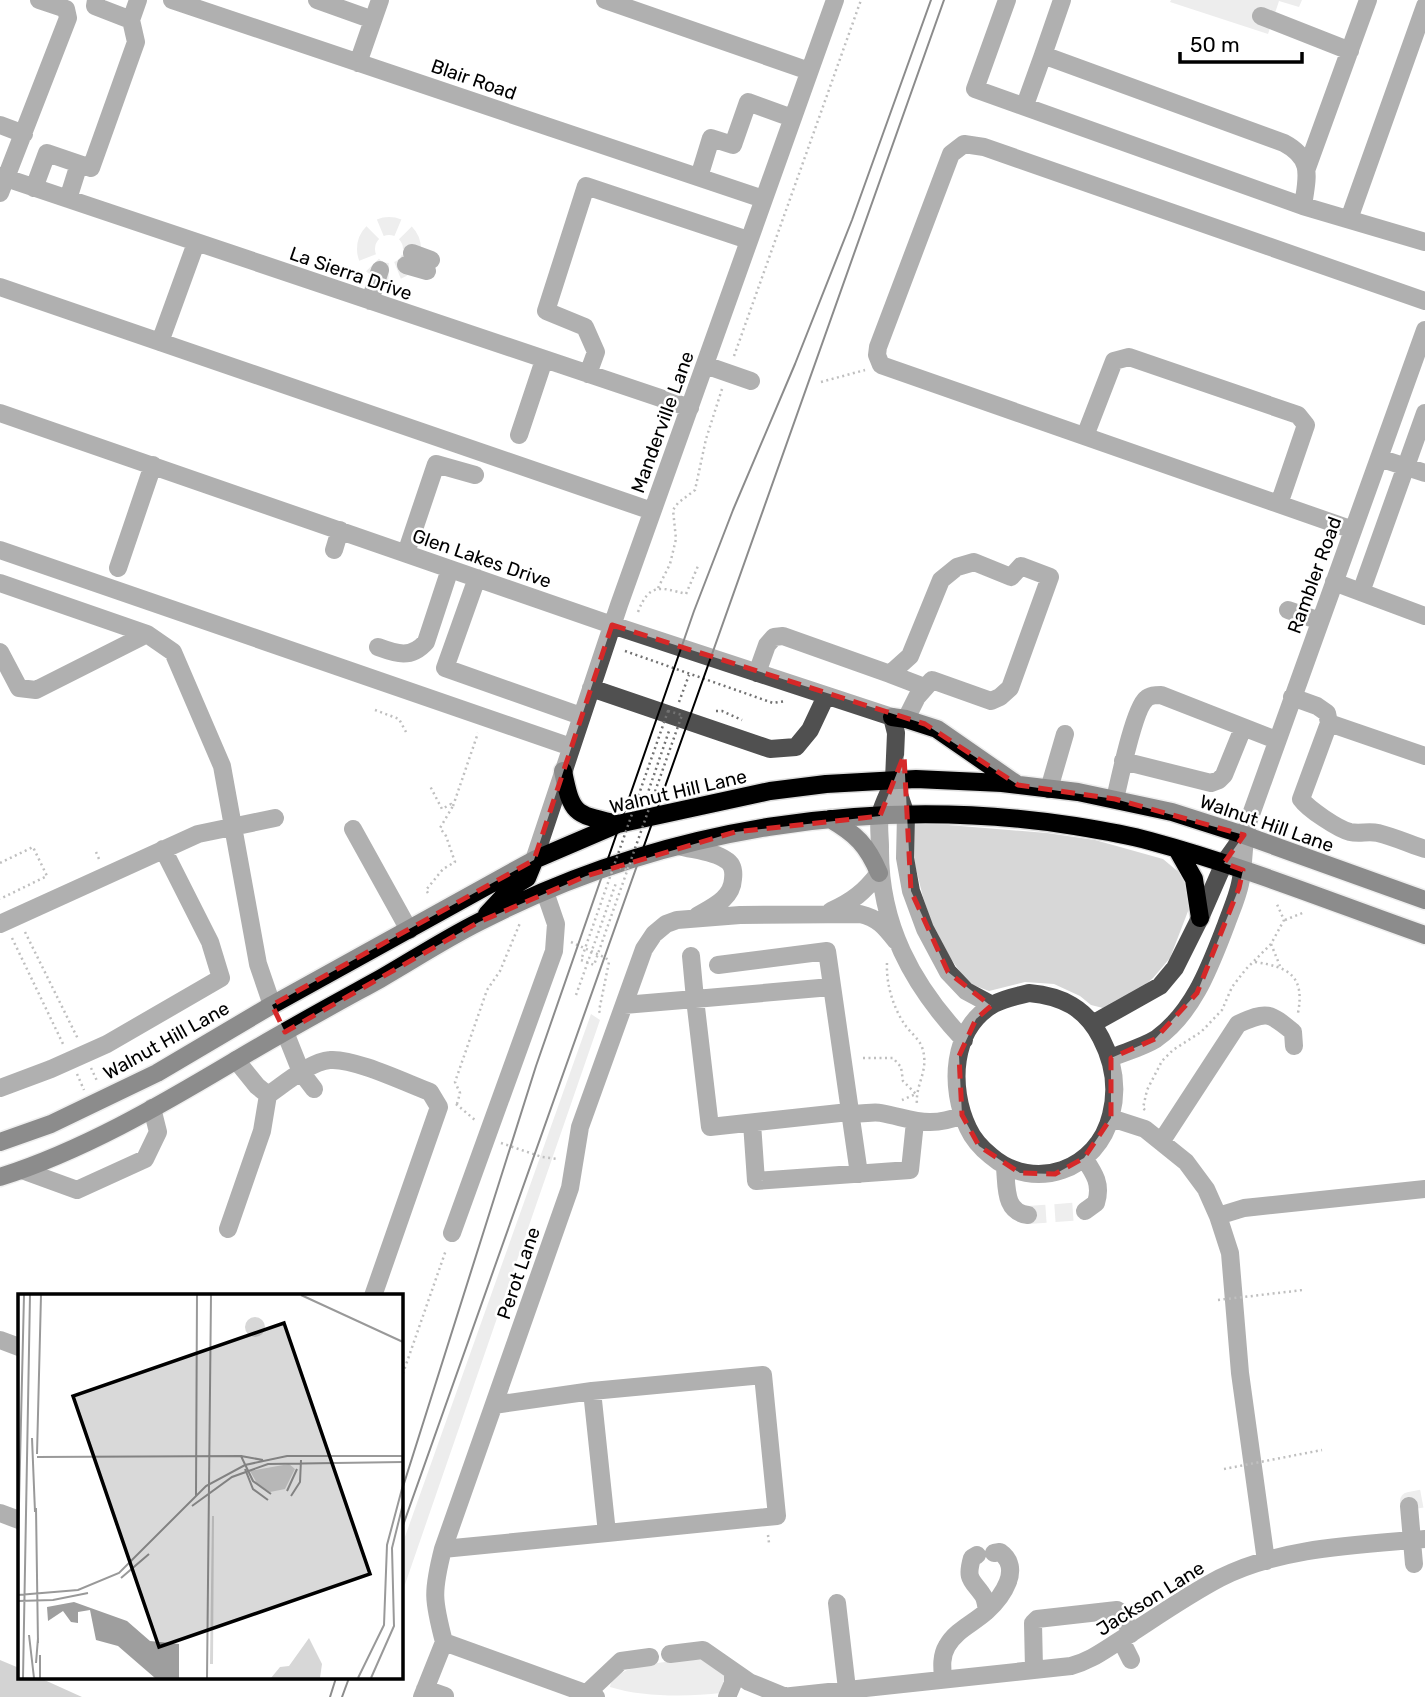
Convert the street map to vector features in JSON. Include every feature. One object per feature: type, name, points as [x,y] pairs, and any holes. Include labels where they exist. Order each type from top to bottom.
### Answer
[{"type":"main road","points":[[899,718],[937,729],[1018,785]]},
{"type":"main road","points":[[564,771],[569,800],[580,813],[589,818],[618,824]]},
{"type":"main road","name":"Walnut Hill Lane","points":[[0,1142],[51,1124],[157,1073],[272,1005],[534,860],[618,824],[770,791],[826,784],[956,780],[1018,785],[1115,799],[1172,812],[1244,835],[1425,900]]},
{"type":"main road","points":[[0,1177],[62,1154],[152,1108],[480,922],[545,892],[679,846],[793,822],[906,815],[971,816],[1035,820],[1139,838],[1224,863],[1425,935]]},
{"type":"main road","points":[[830,819],[859,838],[869,851],[879,873]]},
{"type":"main road","points":[[1177,849],[1194,879],[1200,918]]},
{"type":"main road","points":[[480,922],[512,887],[527,878],[534,860]]},
{"type":"main road","points":[[272,1005],[285,1032]]},
{"type":"street","points":[[2,183],[24,134],[68,18],[66,9],[39,0]]},
{"type":"street","points":[[96,0],[94,6],[131,20]]},
{"type":"street","points":[[34,188],[47,153],[92,168],[136,42],[131,20],[138,0]]},
{"type":"street","name":"Blair Road","points":[[172,0],[763,199]]},
{"type":"street","points":[[317,0],[373,19]]},
{"type":"street","points":[[358,63],[380,0]]},
{"type":"street","name":"Manderville Lane","points":[[534,860],[612,625],[835,0]]},
{"type":"street","points":[[1007,0],[975,89],[1303,206],[1425,242]]},
{"type":"street","points":[[1025,105],[1062,0]]},
{"type":"street","points":[[1303,206],[1307,168],[1368,0]]},
{"type":"street","points":[[609,1],[809,71]]},
{"type":"street","points":[[1349,219],[1425,6]]},
{"type":"street","points":[[1261,16],[1350,51]]},
{"type":"street","points":[[1043,55],[1284,142],[1296,149],[1307,168]]},
{"type":"street","points":[[699,177],[712,138],[733,145],[748,102],[792,118]]},
{"type":"street","points":[[0,125],[24,134]]},
{"type":"street","points":[[1353,530],[881,365],[877,355],[883,334],[951,154],[964,144],[984,147],[1425,301]]},
{"type":"street","points":[[68,199],[79,164]]},
{"type":"street","name":"La Sierra Drive","points":[[2,183],[34,188],[68,199],[690,408]]},
{"type":"street","points":[[588,374],[596,352],[584,327],[545,311],[586,186],[748,240]]},
{"type":"street","points":[[160,342],[196,243]]},
{"type":"street","points":[[409,259],[429,265]]},
{"type":"street","points":[[370,302],[380,270]]},
{"type":"street","points":[[0,287],[652,511]]},
{"type":"street","name":"Rambler Road","points":[[1094,1023],[1160,986],[1175,968],[1224,863],[1244,835],[1425,330]]},
{"type":"street","points":[[1085,436],[1114,361],[1129,356],[1285,410],[1298,415],[1306,425],[1279,504]]},
{"type":"street","points":[[519,435],[544,360]]},
{"type":"street","points":[[705,365],[751,382]]},
{"type":"street","name":"Glen Lakes Drive","points":[[0,413],[612,625],[899,718]]},
{"type":"street","points":[[1361,592],[1425,413]]},
{"type":"street","points":[[1379,458],[1425,473]]},
{"type":"street","points":[[406,553],[436,464],[475,475]]},
{"type":"street","points":[[118,568],[153,465]]},
{"type":"street","points":[[334,550],[341,530]]},
{"type":"street","points":[[0,550],[571,747]]},
{"type":"street","points":[[890,674],[910,656],[941,580],[957,567],[974,562],[1011,577],[1021,566],[1050,577],[1010,688],[991,701],[932,680],[899,718],[894,780],[880,816],[879,873],[896,941],[922,990],[964,1040]]},
{"type":"street","points":[[378,647],[401,655],[421,648],[426,642],[450,569]]},
{"type":"street","points":[[477,578],[445,668],[581,716]]},
{"type":"street","points":[[1334,582],[1425,615]]},
{"type":"street","points":[[0,583],[147,634],[173,652],[219,757],[258,964],[272,1005]]},
{"type":"street","points":[[1288,610],[1320,621]]},
{"type":"street","points":[[0,652],[19,688],[36,690],[147,634]]},
{"type":"street","points":[[757,673],[767,645],[774,637],[783,636],[924,687]]},
{"type":"street","points":[[591,688],[770,749],[796,747],[810,730],[826,696]]},
{"type":"street","points":[[1115,799],[1123,761],[1142,704],[1153,695],[1161,695],[1276,740]]},
{"type":"street","points":[[1292,697],[1317,706],[1327,713],[1329,723],[1301,799],[1309,810],[1322,814],[1341,829],[1350,832],[1376,832],[1425,849]]},
{"type":"street","points":[[1329,723],[1425,756]]},
{"type":"street","points":[[1123,761],[1211,783],[1224,775],[1243,728]]},
{"type":"street","points":[[1049,789],[1065,734]]},
{"type":"street","points":[[894,780],[906,815],[907,873],[925,929],[957,983],[992,1005]]},
{"type":"street","points":[[4,926],[198,834],[275,818]]},
{"type":"street","points":[[353,829],[409,930]]},
{"type":"street","name":"Rambler Road","points":[[1111,1058],[1156,1039],[1180,1017],[1197,993],[1230,914],[1243,870],[1244,835]]},
{"type":"street","points":[[679,846],[725,859],[734,873],[733,886],[728,895],[691,919]]},
{"type":"street","points":[[0,1088],[107,1044],[221,978],[210,942],[163,849]]},
{"type":"street","points":[[826,914],[852,902],[879,873]]},
{"type":"street","points":[[452,1233],[554,951],[556,924],[545,892]]},
{"type":"street","points":[[826,914],[860,914],[873,917],[896,941]]},
{"type":"street","name":"Perot Lane","points":[[444,1642],[434,1603],[434,1581],[443,1549],[570,1188],[580,1127],[644,950],[654,934],[666,924],[691,919],[740,915],[826,914]]},
{"type":"street","points":[[718,965],[827,951],[859,1174]]},
{"type":"street","points":[[691,956],[710,1127],[849,1112],[856,1115],[879,1113],[915,1122],[948,1121],[962,1115]]},
{"type":"street","points":[[624,1005],[831,987]]},
{"type":"street","points":[[1029,993],[1063,1000],[1078,1008],[1094,1023],[1111,1058],[1115,1097],[1111,1118],[1096,1146],[1071,1167],[1055,1174],[1020,1173],[1005,1168],[979,1146],[962,1115],[956,1077],[964,1040],[976,1019],[992,1005],[1029,993]]},
{"type":"street","points":[[1161,1142],[1222,1063],[1238,1024],[1258,1015],[1274,1016],[1294,1039]]},
{"type":"street","points":[[285,1032],[301,1072],[314,1089]]},
{"type":"street","points":[[228,1229],[262,1131],[268,1095],[301,1072],[328,1059],[348,1062],[364,1077],[405,1092],[430,1092],[439,1107],[376,1262],[373,1294]]},
{"type":"street","points":[[236,1060],[268,1095]]},
{"type":"street","points":[[22,1170],[77,1190],[145,1159],[158,1132],[152,1108]]},
{"type":"street","points":[[1111,1118],[1145,1129],[1186,1162],[1206,1189],[1218,1216],[1230,1253],[1240,1373],[1266,1561]]},
{"type":"street","points":[[752,1123],[755,1181],[910,1170],[915,1122]]},
{"type":"street","points":[[1084,1158],[1099,1186],[1096,1203],[1085,1211]]},
{"type":"street","points":[[1005,1168],[1009,1203],[1014,1209],[1028,1215]]},
{"type":"street","points":[[1218,1216],[1244,1208],[1425,1189]]},
{"type":"street","points":[[0,1340],[18,1347]]},
{"type":"street","points":[[443,1549],[777,1516],[763,1375],[592,1391],[494,1405]]},
{"type":"street","points":[[592,1391],[607,1533]]},
{"type":"street","points":[[1409,1506],[1418,1539],[1414,1564]]},
{"type":"street","points":[[0,1513],[18,1520]]},
{"type":"street","name":"Jackson Lane","points":[[897,1690],[943,1678],[1083,1662],[1195,1592],[1223,1577],[1266,1561],[1343,1546],[1418,1539]]},
{"type":"street","points":[[943,1678],[943,1657],[948,1644],[958,1632],[991,1607],[1008,1584],[1011,1569],[1006,1557],[1000,1552],[972,1558],[969,1570],[970,1581],[991,1607]]},
{"type":"street","points":[[837,1603],[847,1689]]},
{"type":"street","points":[[1034,1669],[1033,1623],[1037,1619],[1117,1610],[1122,1613],[1131,1660]]},
{"type":"street","points":[[445,1696],[424,1693],[444,1642],[591,1695],[621,1661],[650,1657]]},
{"type":"street","points":[[670,1654],[703,1650],[749,1682],[784,1697],[847,1689],[897,1690]]},
{"type":"street","points":[[727,1697],[733,1683],[733,1671]]},
{"type":"path","points":[[732,361],[861,0]]},
{"type":"path","points":[[821,382],[881,365]]},
{"type":"path","points":[[658,588],[670,564],[676,539],[673,510],[695,491],[706,439],[724,384]]},
{"type":"path","points":[[697,437],[706,439]]},
{"type":"path","points":[[638,612],[649,591],[658,588],[687,594],[698,566]]},
{"type":"path","points":[[625,652],[773,704],[789,702]]},
{"type":"path","points":[[669,701],[678,705]]},
{"type":"path","points":[[375,710],[399,719],[407,732]]},
{"type":"path","points":[[668,711],[682,715],[594,965],[581,960],[614,866],[668,711]]},
{"type":"path","points":[[709,711],[722,711],[741,719],[746,728]]},
{"type":"path","points":[[428,893],[426,890],[443,869],[455,862],[450,844],[440,828],[453,806],[481,725]]},
{"type":"path","points":[[643,810],[656,770]]},
{"type":"path","points":[[430,786],[442,809],[451,804],[453,806]]},
{"type":"path","points":[[0,863],[33,847],[47,876],[0,899]]},
{"type":"path","points":[[614,866],[627,870]]},
{"type":"path","points":[[576,995],[617,879]]},
{"type":"path","points":[[1284,920],[1305,912]]},
{"type":"path","points":[[457,1104],[460,1093],[455,1082],[487,990],[500,971],[523,913]]},
{"type":"path","points":[[20,923],[80,1045]]},
{"type":"path","points":[[556,924],[572,944],[606,958],[609,962],[599,1011],[607,1018]]},
{"type":"path","points":[[4,926],[66,1050]]},
{"type":"path","points":[[1271,944],[1280,966]]},
{"type":"path","points":[[887,961],[892,999],[905,1024],[921,1044],[925,1064],[924,1076],[916,1094],[915,1122]]},
{"type":"path","points":[[1255,962],[1280,966],[1294,977],[1301,991],[1294,1039]]},
{"type":"path","points":[[863,1058],[893,1058],[901,1067],[903,1082],[916,1094]]},
{"type":"path","points":[[92,1068],[98,1083]]},
{"type":"path","points":[[77,1074],[84,1090]]},
{"type":"path","points":[[892,1104],[916,1094]]},
{"type":"path","points":[[402,1376],[452,1233]]},
{"type":"path","points":[[1218,1300],[1303,1290]]},
{"type":"path","points":[[1224,1469],[1322,1450]]},
{"type":"highlighted area","points":[[612,625],[925,724],[1018,785],[1115,799],[1244,835],[1224,863],[1243,870],[1239,888],[1197,993],[1155,1039],[1111,1058],[1111,1118],[1084,1158],[1055,1174],[1020,1173],[979,1146],[962,1115],[959,1056],[976,1019],[991,1006],[948,972],[911,891],[904,755],[880,816],[735,832],[586,876],[479,922],[285,1032],[272,1005],[534,860]]},
{"type":"shaded area","points":[[1302,0],[1299,7],[1279,1],[1268,34],[1170,2]]},
{"type":"shaded area","points":[[912,822],[1047,833],[1095,840],[1163,859],[1181,874],[1189,893],[1190,906],[1170,958],[1138,991],[1120,1004],[1103,1008],[1091,1005],[1080,996],[1054,984],[1025,982],[989,991],[968,983],[932,924],[913,857]]},
{"type":"shaded area","points":[[591,1014],[600,1020],[402,1593],[402,1545]]},
{"type":"shaded area","points":[[703,1659],[724,1672],[727,1678],[721,1693],[665,1695],[636,1693],[610,1687],[615,1678],[636,1667]]},
{"type":"shaded area","points":[[0,1660],[18,1668],[18,1680],[44,1680],[82,1697],[0,1697]]},
{"type":"tunnel","points":[[389,226],[405,233],[412,249],[405,265],[389,272],[373,265],[366,249],[373,233],[389,226]]},
{"type":"tunnel","points":[[1028,1215],[1085,1211]]},
{"type":"tunnel","points":[[1409,1506],[1409,1501],[1425,1498]]},
{"type":"tram line","points":[[402,1490],[536,1066],[694,611],[852,220],[931,0]]},
{"type":"tram line","points":[[402,1528],[944,0]]},
{"type":"tram line","points":[[330,1697],[335,1680]]},
{"type":"tram line","points":[[342,1697],[348,1680]]}]
